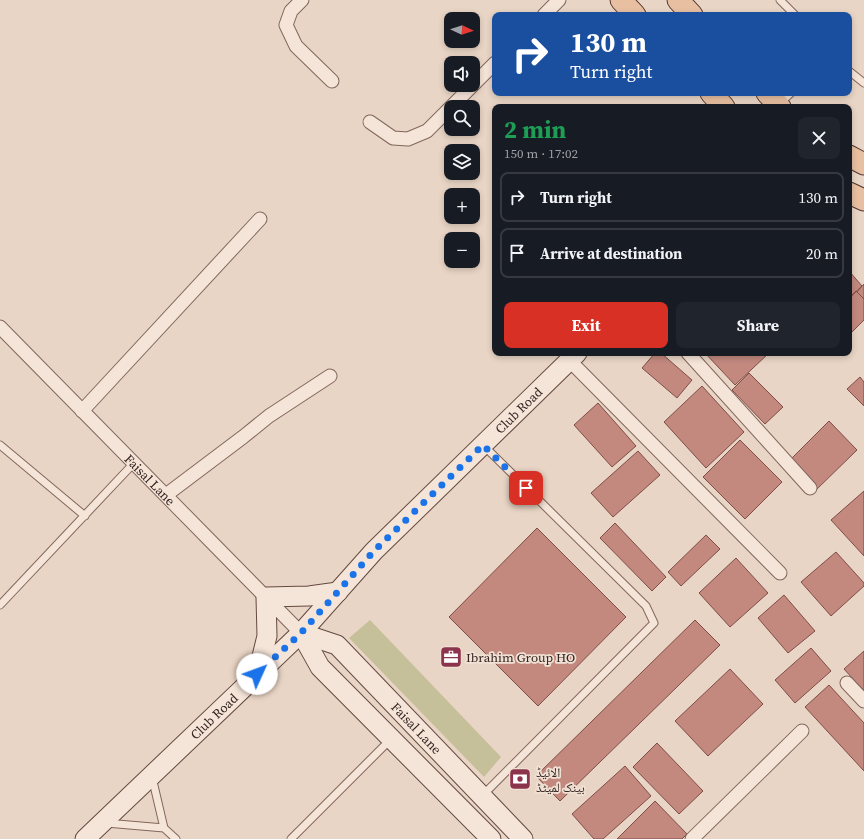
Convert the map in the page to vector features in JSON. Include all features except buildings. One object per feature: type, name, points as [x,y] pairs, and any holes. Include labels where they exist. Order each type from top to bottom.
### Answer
[{"type":"main road","points":[[621,0],[632,12]]},
{"type":"main road","points":[[678,0],[689,12]]},
{"type":"main road","points":[[714,96],[721,104]]},
{"type":"main road","points":[[852,158],[864,164]]},
{"type":"main road","points":[[852,194],[864,200]]},
{"type":"main road","name":"Club Road","points":[[85,839],[301,633],[374,551],[573,356]]},
{"type":"main road","points":[[257,674],[264,655],[267,636],[266,597],[302,597],[338,592]]},
{"type":"main road","name":"Faisal Lane","points":[[301,633],[338,645],[523,839]]},
{"type":"main road","name":"Faisal Lane","points":[[301,633],[320,667],[491,839]]},
{"type":"street","points":[[302,0],[291,10],[286,25],[296,46],[332,81]]},
{"type":"street","points":[[547,12],[559,0]]},
{"type":"street","points":[[370,122],[393,138],[408,139],[427,131],[492,66]]},
{"type":"street","points":[[82,410],[260,219]]},
{"type":"street","name":"Faisal Lane","points":[[0,327],[301,633]]},
{"type":"street","points":[[573,356],[780,573]]},
{"type":"street","points":[[691,356],[810,488]]},
{"type":"street","points":[[166,495],[243,438],[269,416],[330,376]]},
{"type":"street","points":[[847,683],[864,701]]},
{"type":"street","points":[[692,839],[802,731]]},
{"type":"lane","points":[[780,0],[792,12]]},
{"type":"lane","points":[[852,73],[864,83]]},
{"type":"lane","points":[[0,445],[85,516]]},
{"type":"lane","points":[[482,796],[654,623],[646,606],[483,445]]},
{"type":"lane","points":[[0,605],[134,463]]},
{"type":"lane","points":[[291,839],[392,739]]},
{"type":"lane","points":[[152,774],[164,828],[176,839]]},
{"type":"lane","points":[[102,822],[164,828]]},
{"type":"shaded area","points":[[370,620],[501,757],[484,777],[349,638]]},
{"type":"place","name":"Ibrahim Group HO","points":[[451,657]]},
{"type":"place","name":"الائیڈ بینک لمیٹڈ","points":[[520,779]]},
{"type":"route","points":[[257,674],[301,633],[374,551],[483,445],[526,488]]}]
